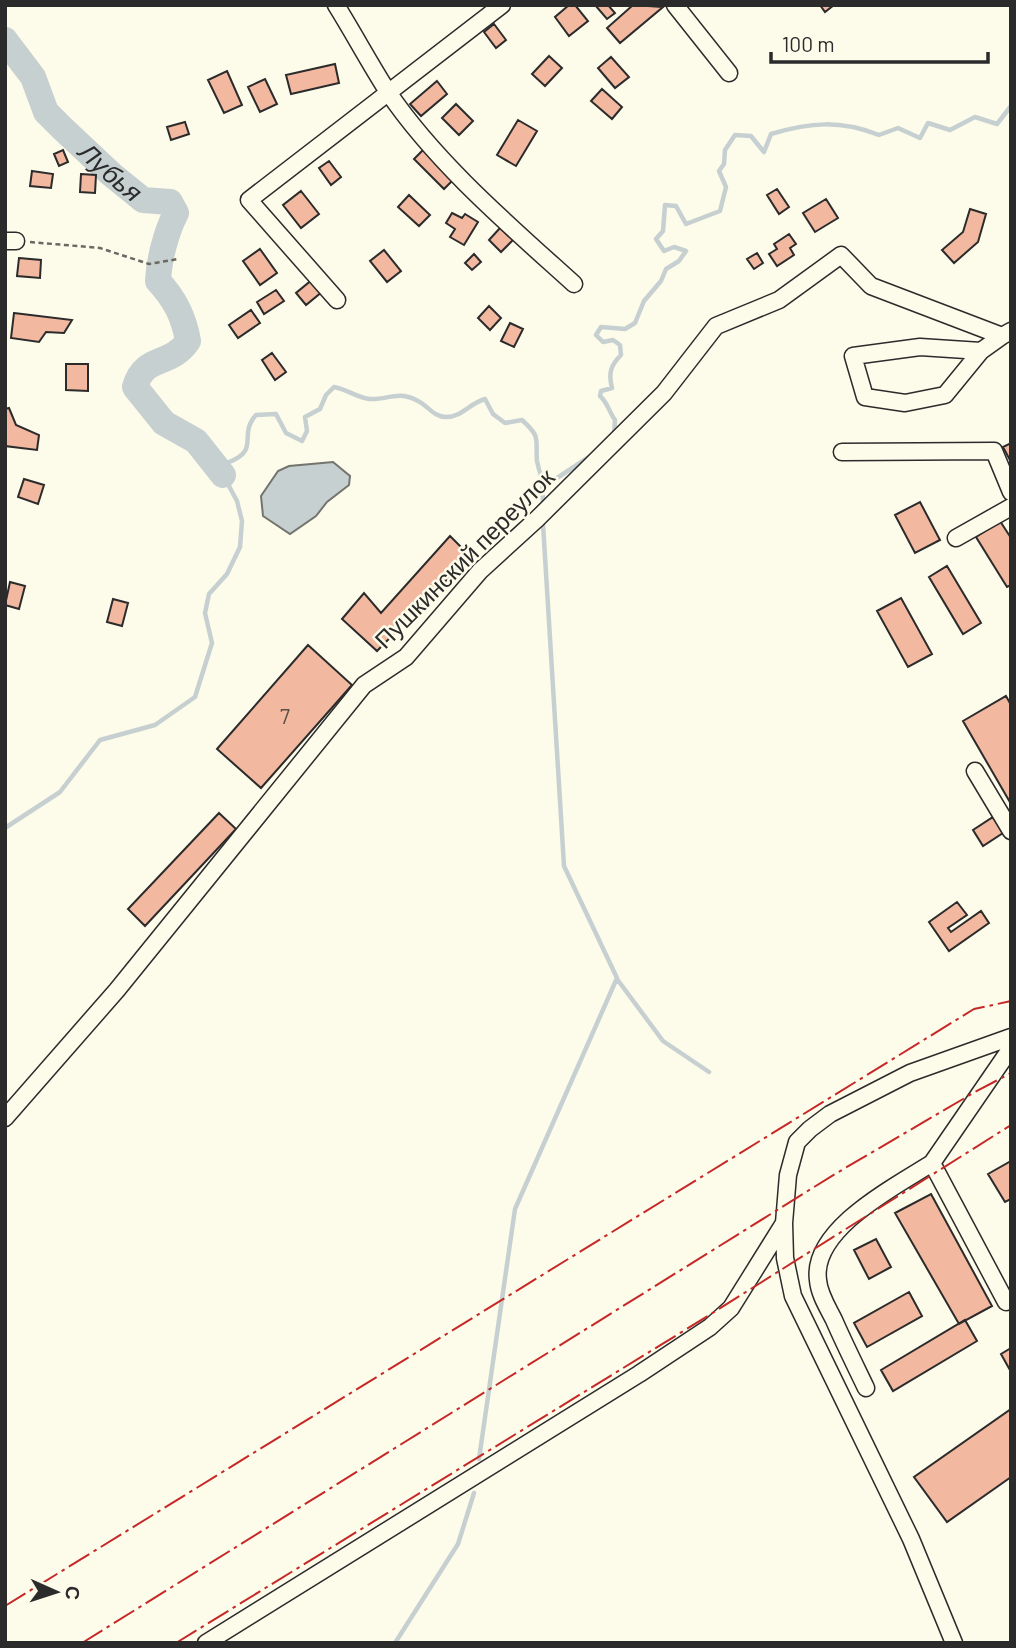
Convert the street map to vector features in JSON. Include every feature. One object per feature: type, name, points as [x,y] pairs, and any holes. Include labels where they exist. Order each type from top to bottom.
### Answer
[{"type":"street","points":[[336,5],[389,93],[426,140],[496,214],[574,284]]},
{"type":"street","points":[[337,300],[249,200],[502,5]]},
{"type":"street","points":[[675,5],[729,73]]},
{"type":"street","name":"Пушкинский переулок","points":[[5,1118],[117,990],[364,685],[406,657],[480,571],[537,519],[664,393],[716,326],[779,300],[841,255],[871,286],[1006,333]]},
{"type":"street","points":[[981,351],[920,347],[853,356],[864,397],[905,403],[945,394],[981,351],[1006,333]]},
{"type":"street","points":[[842,452],[994,451],[1011,492]]},
{"type":"street","points":[[956,538],[1011,507]]},
{"type":"street","points":[[975,771],[1011,831]]},
{"type":"street","points":[[954,1643],[911,1539],[793,1296],[785,1258],[784,1223],[788,1175],[797,1142],[830,1114],[910,1073],[1011,1037]]},
{"type":"street","points":[[866,1388],[823,1298],[817,1279],[820,1260],[840,1229],[863,1208],[932,1163],[1011,1048]]},
{"type":"street","points":[[932,1163],[1006,1303]]},
{"type":"street","points":[[206,1643],[639,1374],[709,1327],[731,1308],[784,1223]]},
{"type":"path","points":[[11,241],[100,248],[149,264],[178,259]]},
{"type":"shaded area","points":[[333,462],[350,476],[349,485],[327,502],[316,516],[290,534],[263,516],[261,496],[278,471],[289,466]]},
{"type":"building","points":[[569,5],[575,5],[588,21],[569,36],[555,17]]},
{"type":"building","points":[[595,5],[608,5],[615,13],[607,19]]},
{"type":"building","points":[[633,5],[663,7],[620,43],[607,28]]},
{"type":"building","points":[[820,5],[834,5],[825,12]]},
{"type":"building","points":[[494,24],[506,40],[496,48],[484,32]]},
{"type":"building","points":[[549,56],[562,68],[545,86],[532,74]]},
{"type":"building","points":[[611,57],[629,77],[615,88],[598,68]]},
{"type":"building","points":[[335,64],[339,83],[291,94],[286,75]]},
{"type":"building","points":[[227,71],[242,105],[224,113],[208,80]]},
{"type":"building","points":[[265,79],[277,104],[260,112],[248,87]]},
{"type":"building","points":[[437,81],[447,94],[421,116],[410,104]]},
{"type":"building","points":[[602,89],[622,107],[612,119],[591,101]]},
{"type":"building","points":[[456,104],[473,121],[459,135],[442,118]]},
{"type":"building","points":[[518,120],[537,131],[516,166],[497,155]]},
{"type":"building","points":[[185,122],[189,134],[171,140],[167,127]]},
{"type":"building","points":[[63,150],[68,162],[59,166],[54,154]]},
{"type":"building","points":[[423,150],[453,180],[444,189],[414,159]]},
{"type":"building","points":[[329,161],[341,177],[331,185],[319,168]]},
{"type":"building","points":[[32,171],[53,174],[51,188],[30,186]]},
{"type":"building","points":[[81,174],[96,175],[95,193],[80,192]]},
{"type":"building","points":[[777,189],[789,207],[779,214],[767,195]]},
{"type":"building","points":[[301,191],[319,214],[301,228],[283,205]]},
{"type":"building","points":[[409,195],[430,215],[419,226],[398,207]]},
{"type":"building","points":[[826,199],[838,218],[815,232],[803,213]]},
{"type":"building","points":[[970,209],[986,214],[978,242],[954,263],[942,250],[963,232]]},
{"type":"building","points":[[452,213],[462,218],[465,214],[478,222],[464,245],[450,237],[455,229],[446,223]]},
{"type":"building","points":[[500,228],[513,240],[501,252],[489,240]]},
{"type":"building","points":[[789,234],[796,244],[790,248],[794,255],[777,266],[769,254],[777,249],[774,244]]},
{"type":"building","points":[[260,249],[277,273],[260,285],[243,261]]},
{"type":"building","points":[[384,250],[401,271],[387,282],[370,261]]},
{"type":"building","points":[[757,253],[763,263],[754,269],[747,259]]},
{"type":"building","points":[[474,254],[481,262],[472,270],[465,263]]},
{"type":"building","points":[[19,258],[41,260],[40,278],[17,276]]},
{"type":"building","points":[[313,279],[323,291],[306,305],[296,293]]},
{"type":"building","points":[[276,290],[284,301],[264,314],[257,302]]},
{"type":"building","points":[[489,306],[501,318],[490,330],[478,318]]},
{"type":"building","points":[[251,310],[260,323],[238,338],[229,325]]},
{"type":"building","points":[[14,313],[72,320],[64,333],[46,332],[39,342],[11,338]]},
{"type":"building","points":[[510,323],[523,329],[514,347],[501,341]]},
{"type":"building","points":[[272,353],[286,372],[275,380],[262,360]]},
{"type":"building","points":[[66,364],[88,364],[88,391],[66,390]]},
{"type":"building","points":[[9,408],[16,425],[39,435],[37,450],[5,446],[5,409]]},
{"type":"building","points":[[1011,443],[1011,462],[1003,447]]},
{"type":"building","points":[[24,479],[44,485],[38,504],[18,497]]},
{"type":"building","points":[[920,502],[940,540],[915,553],[895,515]]},
{"type":"building","points":[[1000,521],[1011,538],[1011,585],[1007,587],[976,537]]},
{"type":"building","points":[[450,536],[470,556],[377,651],[342,619],[364,593],[381,613]]},
{"type":"building","points":[[947,566],[981,623],[963,634],[929,577]]},
{"type":"building","points":[[10,582],[25,586],[19,609],[5,605]]},
{"type":"building","points":[[901,598],[932,654],[908,667],[877,611]]},
{"type":"building","points":[[113,599],[128,603],[122,626],[107,622]]},
{"type":"building","points":[[308,645],[352,685],[261,788],[217,749]]},
{"type":"building","points":[[1006,696],[1011,705],[1011,804],[963,721]]},
{"type":"building","points":[[219,813],[236,829],[145,926],[128,909]]},
{"type":"building","points":[[993,817],[1003,833],[983,846],[973,830]]},
{"type":"building","points":[[957,902],[967,915],[948,928],[951,932],[981,911],[989,923],[949,951],[929,922]]},
{"type":"building","points":[[1011,1161],[1011,1199],[1005,1202],[988,1174]]},
{"type":"building","points":[[931,1194],[992,1306],[959,1324],[895,1213]]},
{"type":"building","points":[[876,1239],[891,1267],[869,1279],[854,1250]]},
{"type":"building","points":[[909,1292],[922,1316],[867,1347],[854,1323]]},
{"type":"building","points":[[965,1320],[977,1341],[893,1391],[881,1370]]},
{"type":"building","points":[[1011,1348],[1011,1372],[1001,1354]]},
{"type":"building","points":[[1011,1409],[1011,1477],[947,1522],[914,1477]]},
{"type":"waterway","name":"Лубья","points":[[5,40],[33,77],[46,112],[111,174],[143,200],[170,202],[176,213],[164,246],[158,281],[178,309],[188,341],[174,355],[145,370],[135,387],[164,423],[196,441],[223,475]]},
{"type":"waterway","points":[[614,435],[615,420],[600,396],[601,391],[612,388],[610,374],[621,355],[620,345],[613,340],[603,342],[596,335],[601,327],[625,329],[635,323],[644,301],[661,281],[666,269],[679,261],[686,251],[674,247],[664,251],[656,239],[663,231],[665,205],[676,206],[686,224],[720,211],[726,187],[719,171],[724,164],[725,150],[735,135],[751,136],[764,152],[771,134],[812,125],[838,125],[879,135],[898,128],[920,138],[928,123],[950,130],[975,117],[997,124],[1011,106]]},
{"type":"waterway","points":[[5,828],[60,792],[100,740],[155,725],[195,697],[212,643],[205,613],[209,594],[227,574],[240,547],[242,521],[237,501],[223,475],[227,463],[238,458],[247,448],[248,430],[256,415],[276,414],[286,433],[302,441],[307,431],[305,417],[320,409],[326,395],[334,387],[370,399],[405,396],[446,417],[457,415],[485,399],[493,414],[505,423],[522,420],[532,431],[536,439],[537,461],[542,478],[551,482],[592,455]]},
{"type":"waterway","points":[[542,478],[543,503]]},
{"type":"waterway","points":[[479,1459],[515,1209],[617,978],[564,866],[543,524]]},
{"type":"waterway","points":[[617,979],[663,1041],[709,1072]]},
{"type":"waterway","points":[[395,1643],[458,1544],[474,1493]]},
{"type":"power","points":[[5,1606],[974,1009],[1011,1001]]},
{"type":"power","points":[[82,1643],[835,1174],[1011,1073]]},
{"type":"power","points":[[176,1643],[711,1314],[1011,1125]]}]
